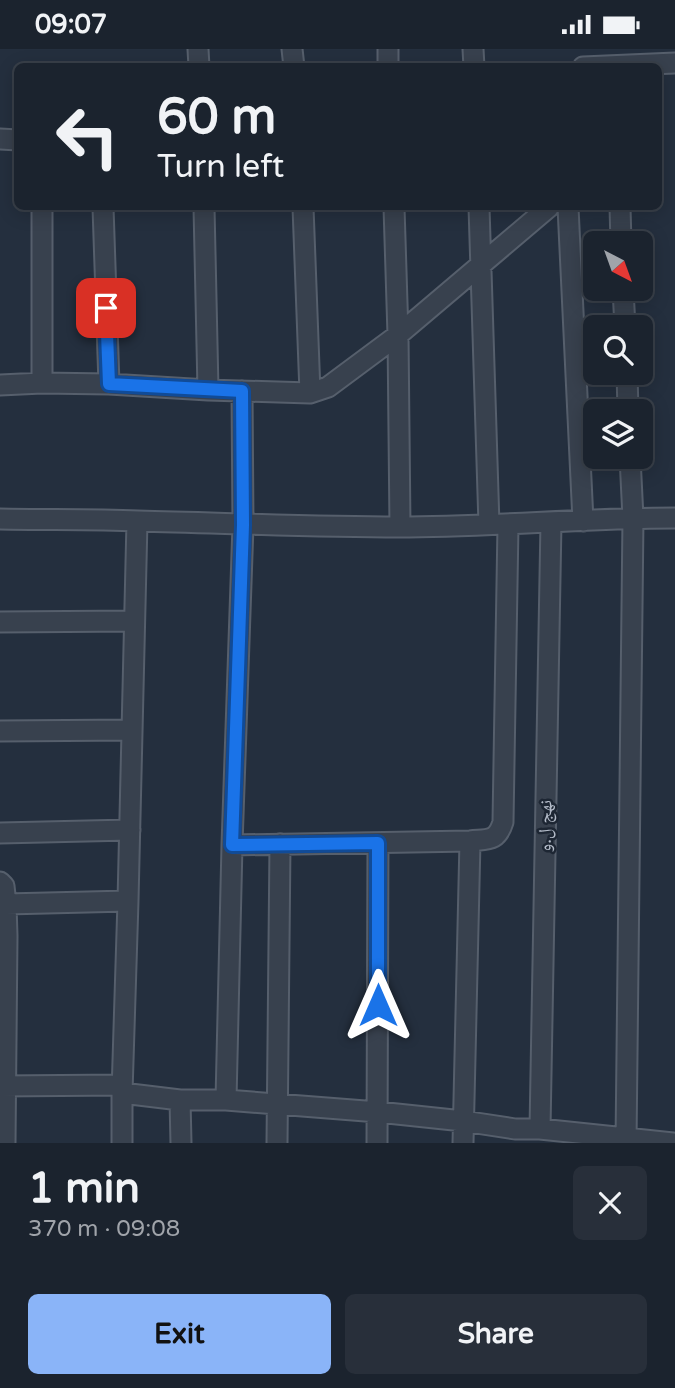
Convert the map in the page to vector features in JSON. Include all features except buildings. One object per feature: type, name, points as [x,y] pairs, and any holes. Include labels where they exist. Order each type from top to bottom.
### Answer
[{"type":"street","points":[[635,61],[675,63]]},
{"type":"street","points":[[42,210],[42,383]]},
{"type":"street","points":[[103,210],[109,384]]},
{"type":"street","points":[[204,210],[208,390]]},
{"type":"street","points":[[303,210],[310,393]]},
{"type":"street","points":[[394,210],[400,527]]},
{"type":"street","points":[[232,845],[470,841],[494,838],[500,832],[503,822],[498,525],[480,267],[479,210]]},
{"type":"street","points":[[0,385],[109,384],[310,393],[328,387],[398,335],[546,210]]},
{"type":"street","points":[[568,210],[583,521]]},
{"type":"street","points":[[620,210],[621,231]]},
{"type":"street","points":[[226,1100],[243,525],[242,391]]},
{"type":"street","points":[[626,1140],[633,518],[631,469]]},
{"type":"street","points":[[0,519],[400,527],[675,518]]},
{"type":"street","points":[[122,1143],[136,521]]},
{"type":"street","name":"نهج ل.و","points":[[540,1129],[551,522]]},
{"type":"street","points":[[0,622],[134,621]]},
{"type":"street","points":[[0,731],[132,730]]},
{"type":"street","points":[[0,832],[130,830]]},
{"type":"street","points":[[463,1143],[470,841]]},
{"type":"street","points":[[377,1143],[378,843]]},
{"type":"street","points":[[277,1143],[280,844]]},
{"type":"street","points":[[0,882],[4,885],[7,936],[2,1086],[5,1143]]},
{"type":"street","points":[[6,904],[128,901]]},
{"type":"street","points":[[2,1086],[122,1089],[180,1100],[226,1100],[463,1121],[515,1136],[540,1129],[673,1143]]},
{"type":"street","points":[[180,1100],[181,1143]]},
{"type":"route","points":[[106,308],[109,384],[242,391],[243,525],[232,845],[378,843],[378,1005]]}]
